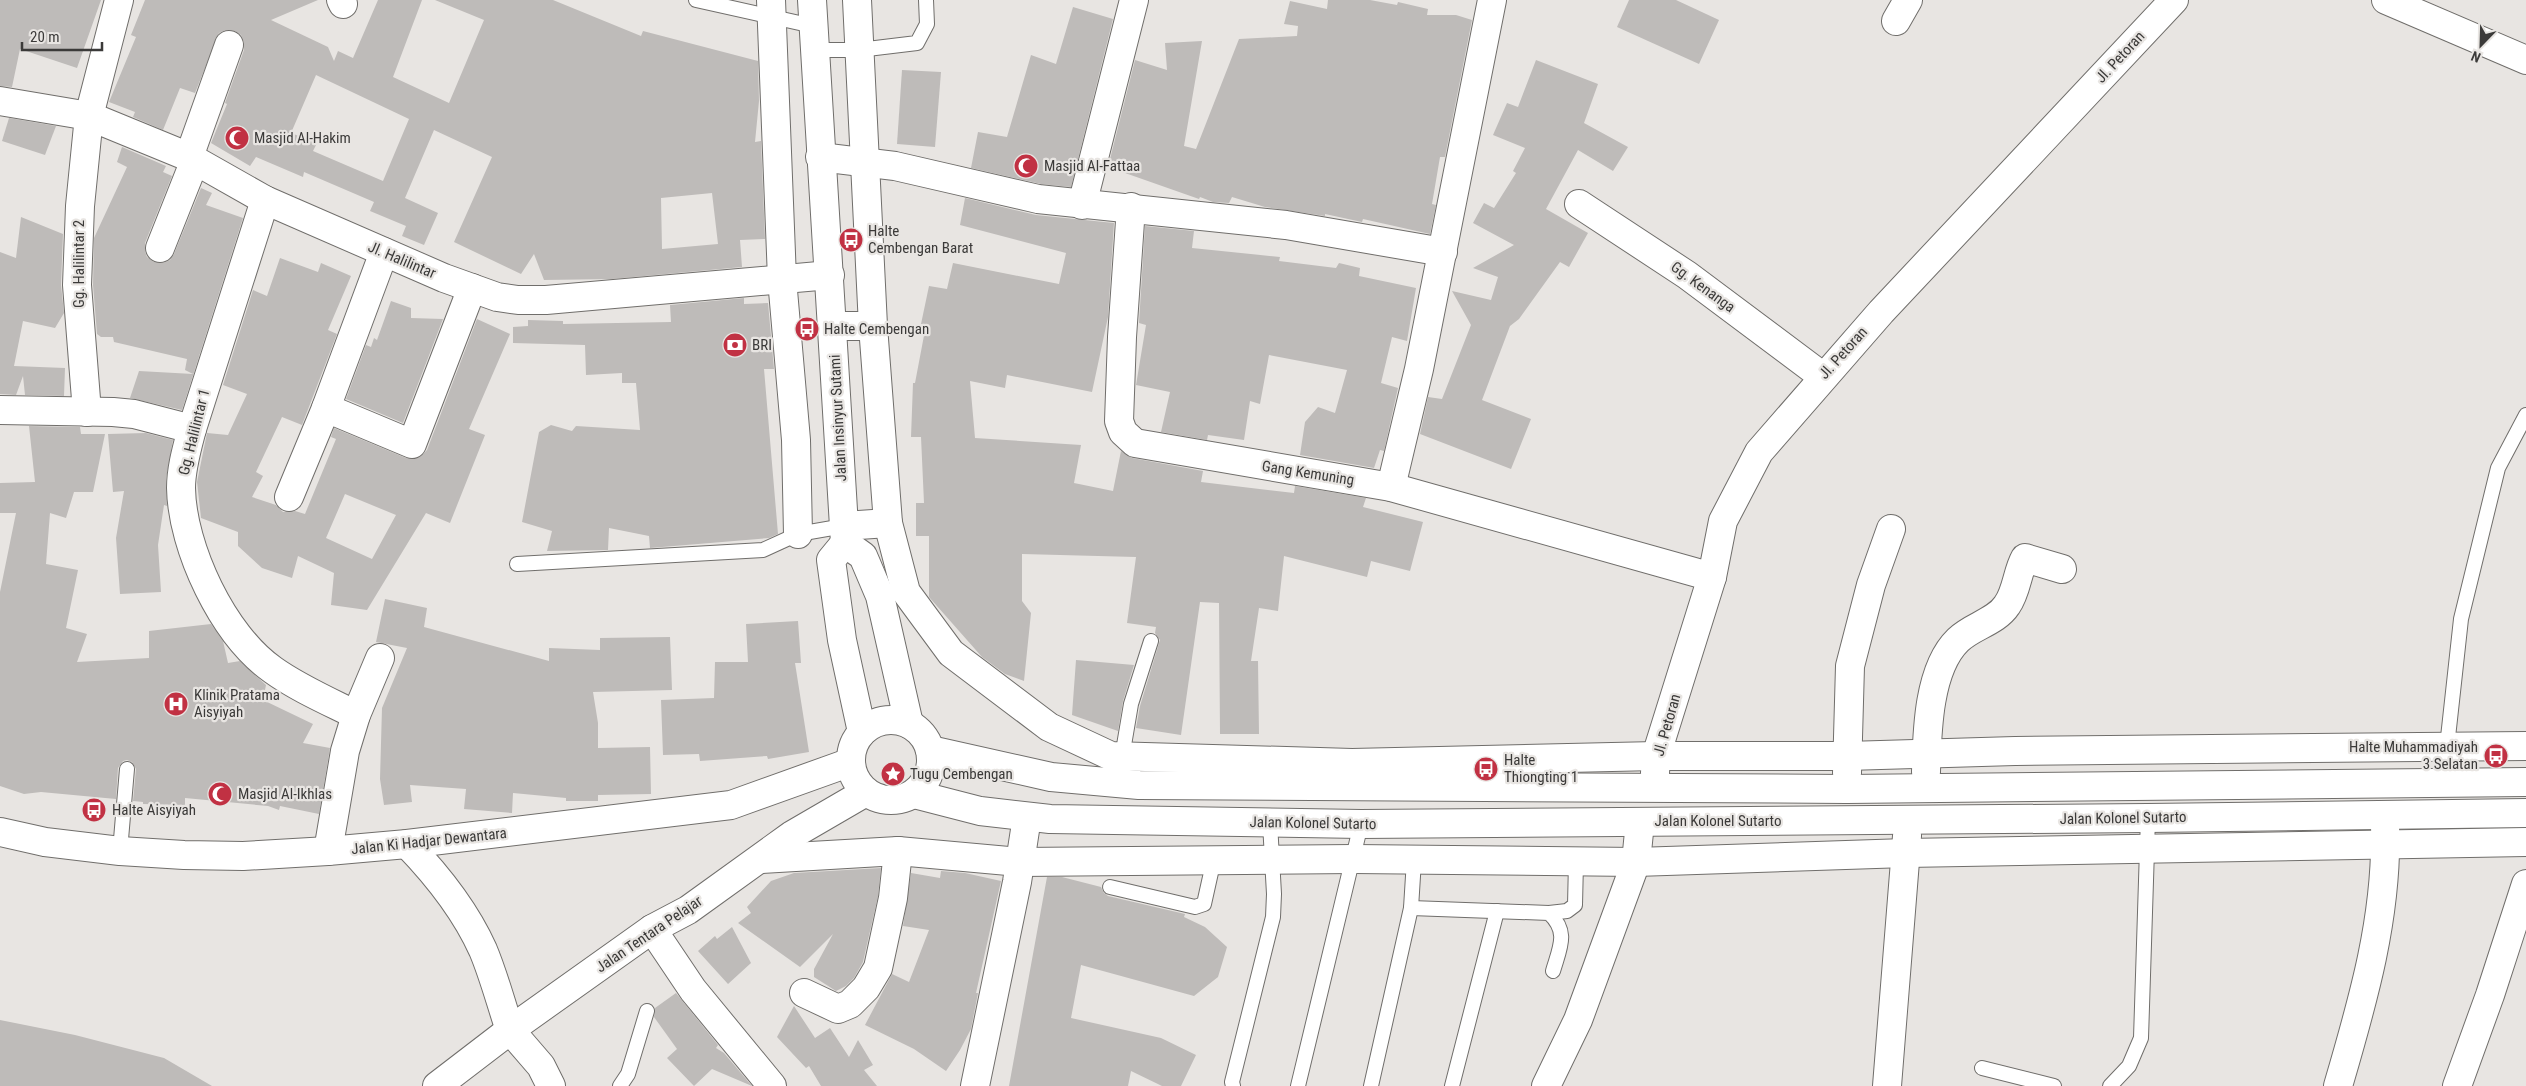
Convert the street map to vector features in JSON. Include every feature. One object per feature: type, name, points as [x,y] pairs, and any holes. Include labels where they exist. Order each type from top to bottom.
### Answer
[{"type":"main road","name":"Gg. Halilintar 2","points":[[87,412],[76,262],[82,174],[89,116],[119,0]]},
{"type":"main road","points":[[857,0],[873,326],[888,523],[906,592],[951,653],[1049,727],[1111,756],[1244,773]]},
{"type":"main road","points":[[1082,205],[1134,0]]},
{"type":"main road","points":[[1391,487],[1419,369],[1492,0]]},
{"type":"main road","name":"Jl. Petoran","points":[[1655,787],[1656,756],[1712,577],[1723,521],[1759,452],[1822,376],[2174,0]]},
{"type":"main road","points":[[2386,0],[2526,60]]},
{"type":"main road","points":[[772,9],[773,98],[782,279],[796,440],[798,534]]},
{"type":"main road","name":"Jalan Insinyur Sutami","points":[[813,25],[820,156],[830,275],[844,534]]},
{"type":"main road","points":[[160,248],[229,45]]},
{"type":"main road","name":"Jl. Halilintar","points":[[0,101],[89,116],[192,158],[265,200],[384,252],[472,288],[504,298],[546,300],[830,275]]},
{"type":"main road","points":[[820,156],[895,166],[1038,199],[1286,225],[1443,252]]},
{"type":"main road","name":"Gg. Halilintar 1","points":[[265,200],[192,429],[183,466],[183,506],[195,556],[224,616],[252,651],[272,670],[356,715]]},
{"type":"main road","name":"Gg. Kenanga","points":[[1579,204],[1687,274],[1822,376]]},
{"type":"main road","name":"Gang Kemuning","points":[[1131,208],[1122,337],[1119,422],[1130,439],[1142,445],[1391,487],[1712,577]]},
{"type":"main road","points":[[289,498],[326,408],[384,252]]},
{"type":"main road","points":[[326,408],[412,444],[472,288]]},
{"type":"main road","points":[[832,326],[873,326]]},
{"type":"main road","points":[[0,410],[134,414],[192,429]]},
{"type":"main road","points":[[862,732],[842,640],[831,560],[844,534],[888,523]]},
{"type":"main road","points":[[1847,789],[1850,666],[1871,585],[1891,529]]},
{"type":"main road","points":[[844,534],[864,556],[880,596],[907,712],[930,750],[931,766],[925,782],[914,794],[890,801],[877,798],[866,792],[856,778],[851,762],[853,746],[862,732],[876,722],[893,720],[907,712]]},
{"type":"main road","points":[[1926,788],[1926,754],[1934,688],[1942,662],[1949,650],[1959,638],[1994,618],[2007,606],[2025,558],[2062,569]]},
{"type":"main road","points":[[328,852],[338,783],[356,715],[380,658]]},
{"type":"main road","points":[[1352,774],[1656,756],[1847,756],[2015,751],[2526,746]]},
{"type":"main road","name":"Jalan Kolonel Sutarto","points":[[930,750],[1051,777],[1138,785],[1244,773],[1352,774],[1655,787],[1847,789],[2526,782]]},
{"type":"main road","name":"Jalan Ki Hadjar Dewantara","points":[[0,832],[45,842],[120,851],[242,856],[328,852],[731,805],[851,762]]},
{"type":"main road","name":"Jalan Tentara Pelajar","points":[[437,1086],[510,1030],[652,929],[688,910],[813,822],[866,792]]},
{"type":"main road","name":"Jalan Kolonel Sutarto","points":[[914,794],[980,811],[1050,819],[1270,823],[1361,824],[2148,818],[2526,812]]},
{"type":"main road","points":[[2338,1086],[2360,1010],[2376,940],[2386,845],[2385,815]]},
{"type":"main road","points":[[975,1086],[1020,862],[1027,817]]},
{"type":"main road","points":[[1887,1086],[1909,820]]},
{"type":"main road","points":[[1546,1086],[1578,1020],[1636,862],[1640,822]]},
{"type":"main road","points":[[760,859],[898,851],[1020,862],[1214,859],[1636,862],[1906,853],[2526,842]]},
{"type":"main road","points":[[406,844],[442,885],[466,921],[483,950],[510,1030],[541,1066],[551,1086]]},
{"type":"main road","points":[[804,992],[838,1009],[850,1004],[866,988],[878,968],[893,898],[898,851]]},
{"type":"main road","points":[[2457,1086],[2490,995],[2526,884]]},
{"type":"main road","points":[[652,929],[693,990],[772,1086]]},
{"type":"lane","points":[[696,0],[772,9],[813,25],[859,50],[918,43],[927,24],[926,0]]},
{"type":"lane","points":[[2443,783],[2461,619],[2498,468],[2526,415]]},
{"type":"lane","points":[[517,564],[763,550],[798,534],[844,534]]},
{"type":"lane","points":[[1122,757],[1131,704],[1151,641]]},
{"type":"lane","points":[[120,851],[127,769]]},
{"type":"lane","points":[[2110,1086],[2129,1066],[2141,1038],[2148,818]]},
{"type":"lane","points":[[1232,1086],[1273,917],[1270,823]]},
{"type":"lane","points":[[1298,1086],[1361,824]]},
{"type":"lane","points":[[1110,888],[1195,907],[1204,904],[1214,859]]},
{"type":"lane","points":[[1371,1086],[1411,908],[1414,860]]},
{"type":"lane","points":[[1411,908],[1549,913],[1567,911],[1575,905],[1576,862]]},
{"type":"lane","points":[[1452,1086],[1497,911]]},
{"type":"lane","points":[[1549,913],[1559,922],[1563,938],[1553,970]]},
{"type":"lane","points":[[620,1086],[628,1074],[647,1011]]},
{"type":"lane","points":[[1982,1068],[2054,1086]]},
{"type":"building","points":[[0,0],[101,0],[77,68],[20,49],[12,87],[0,86]]},
{"type":"building","points":[[145,0],[318,0],[271,20],[328,47],[334,61],[338,51],[353,58],[378,0],[422,0],[393,77],[449,103],[484,20],[435,0],[553,0],[641,36],[643,31],[758,61],[759,101],[755,142],[761,141],[765,239],[740,240],[742,267],[612,279],[544,280],[534,254],[521,274],[454,242],[492,157],[434,130],[405,198],[438,213],[424,245],[402,236],[406,226],[370,211],[374,202],[304,172],[303,177],[256,157],[250,166],[211,143],[227,104],[225,103],[244,50],[244,42],[241,35],[235,31],[226,30],[219,33],[195,93],[180,88],[163,130],[133,117],[135,112],[109,102],[136,37],[131,35]],"holes":[[[316,75],[409,119],[383,181],[313,151],[317,143],[291,133]],[[712,193],[718,244],[662,249],[661,198]]]},
{"type":"building","points":[[1328,0],[1370,0],[1397,5],[1398,2],[1428,9],[1427,15],[1456,15],[1472,20],[1445,157],[1440,157],[1432,204],[1436,205],[1430,234],[1363,219],[1362,222],[1325,214],[1325,216],[1265,207],[1232,197],[1229,203],[1213,202],[1200,197],[1199,199],[1108,167],[1135,60],[1167,70],[1165,43],[1202,41],[1184,146],[1196,149],[1239,39],[1297,36],[1298,26],[1284,24],[1290,1],[1327,9]]},
{"type":"building","points":[[1629,0],[1676,0],[1719,20],[1699,64],[1617,27]]},
{"type":"building","points":[[1073,7],[1113,19],[1071,187],[1041,184],[971,168],[978,132],[1007,137],[1031,55],[1056,64]]},
{"type":"building","points":[[1536,60],[1598,84],[1584,123],[1628,147],[1613,171],[1578,150],[1546,209],[1588,233],[1569,267],[1560,262],[1519,319],[1510,326],[1482,400],[1531,419],[1511,469],[1420,434],[1428,397],[1442,399],[1471,325],[1452,291],[1491,300],[1498,277],[1473,268],[1514,245],[1473,223],[1484,203],[1494,208],[1516,173],[1513,171],[1525,148],[1493,135],[1507,103],[1518,107]]},
{"type":"building","points":[[902,70],[941,72],[935,147],[897,144]]},
{"type":"building","points":[[9,118],[56,126],[45,155],[2,141]]},
{"type":"building","points":[[122,147],[166,166],[163,172],[172,176],[145,243],[147,257],[154,262],[163,263],[170,260],[174,254],[201,188],[212,193],[206,205],[243,218],[182,410],[130,398],[139,371],[193,374],[185,370],[187,359],[114,342],[113,337],[101,337],[97,334],[93,285],[94,238],[127,167],[117,162]]},
{"type":"building","points":[[965,198],[1036,215],[1114,223],[1108,317],[1092,392],[1007,375],[1005,388],[970,381],[975,438],[1081,445],[1074,483],[1113,491],[1121,451],[1132,458],[1203,471],[1201,482],[1294,493],[1295,486],[1366,498],[1363,507],[1423,522],[1410,571],[1371,561],[1367,577],[1284,556],[1278,611],[1259,608],[1251,661],[1258,661],[1259,734],[1220,734],[1219,603],[1200,602],[1181,735],[1136,728],[1140,706],[1160,640],[1155,633],[1156,627],[1127,623],[1136,557],[1022,554],[1022,601],[1031,613],[1024,681],[1005,674],[982,657],[929,597],[929,536],[916,536],[916,503],[924,503],[921,437],[911,437],[913,383],[915,383],[926,325],[921,324],[929,286],[947,289],[953,263],[1059,284],[1066,253],[960,225]]},
{"type":"building","points":[[21,217],[63,234],[61,285],[64,313],[55,328],[23,321],[14,366],[65,368],[64,396],[25,395],[23,376],[16,395],[0,394],[0,252],[16,258]]},
{"type":"building","points":[[1145,226],[1194,231],[1192,248],[1280,257],[1279,261],[1336,268],[1339,263],[1360,268],[1359,276],[1416,288],[1407,341],[1392,337],[1381,383],[1398,388],[1384,451],[1380,450],[1374,468],[1300,455],[1305,422],[1318,407],[1335,413],[1347,370],[1269,355],[1260,404],[1250,401],[1244,440],[1208,435],[1207,440],[1161,432],[1170,392],[1136,385],[1146,325],[1139,323]]},
{"type":"building","points":[[280,258],[318,272],[321,263],[351,276],[328,330],[337,334],[302,425],[282,417],[256,472],[263,476],[252,497],[276,505],[283,512],[295,511],[305,514],[336,439],[331,437],[334,428],[406,458],[414,459],[421,456],[427,450],[477,319],[510,334],[469,429],[485,435],[450,523],[426,513],[367,610],[331,605],[334,573],[298,556],[292,578],[262,568],[238,546],[238,532],[201,518],[197,482],[207,433],[228,435],[247,394],[223,385],[253,290],[267,296]],"holes":[[[345,494],[396,515],[372,559],[326,538]]]},
{"type":"building","points":[[744,298],[744,304],[768,303],[774,369],[764,369],[778,534],[769,538],[650,548],[649,536],[609,528],[608,550],[547,551],[552,531],[522,522],[539,432],[551,425],[572,431],[576,426],[640,430],[636,383],[622,383],[622,373],[586,375],[585,345],[513,343],[513,327],[528,326],[528,320],[563,321],[563,324],[671,322],[670,305]]},
{"type":"building","points":[[391,301],[411,308],[411,318],[443,319],[403,423],[346,399],[366,345],[371,347],[374,338],[377,340]]},
{"type":"building","points":[[29,426],[80,427],[81,434],[105,434],[93,492],[74,492],[66,518],[50,513],[46,564],[78,570],[66,628],[87,634],[77,662],[149,658],[149,631],[211,624],[223,641],[228,663],[240,661],[266,685],[263,700],[313,724],[303,743],[330,748],[319,814],[280,806],[279,810],[268,806],[185,798],[185,805],[143,804],[143,802],[133,801],[136,769],[132,762],[127,760],[123,761],[118,768],[116,799],[41,792],[24,794],[0,786],[0,592],[16,513],[0,513],[0,483],[35,482]]},
{"type":"building","points":[[146,433],[173,440],[166,479],[167,506],[164,505],[158,545],[161,592],[120,594],[116,538],[124,491],[113,492],[108,434]]},
{"type":"building","points":[[385,599],[427,608],[424,627],[549,661],[549,648],[600,650],[600,638],[670,637],[672,690],[593,692],[598,723],[598,748],[650,747],[651,794],[598,795],[598,801],[566,801],[566,798],[513,793],[512,813],[464,809],[466,789],[410,785],[412,802],[384,805],[380,779],[382,708],[407,648],[376,642]]},
{"type":"building","points":[[798,621],[801,663],[795,663],[809,752],[768,759],[767,756],[700,761],[699,754],[663,755],[661,700],[714,698],[715,662],[748,662],[746,624]]},
{"type":"building","points":[[1076,660],[1134,665],[1123,701],[1118,731],[1072,715]]},
{"type":"building","points":[[881,868],[878,896],[863,962],[854,978],[846,986],[836,991],[814,977],[814,969],[833,934],[800,967],[738,923],[751,913],[747,907],[771,881],[794,873]]},
{"type":"building","points":[[941,871],[965,873],[1001,881],[976,993],[978,993],[971,1029],[946,1071],[914,1049],[865,1025],[892,974],[909,982],[929,930],[903,926],[911,873],[940,878]]},
{"type":"building","points":[[1047,877],[1062,877],[1101,887],[1108,896],[1185,914],[1184,917],[1205,927],[1227,947],[1218,977],[1194,996],[1081,965],[1071,1018],[1161,1038],[1196,1055],[1181,1086],[1162,1086],[1131,1071],[1128,1086],[1009,1086]]},
{"type":"building","points":[[732,927],[751,963],[728,984],[698,951],[715,936],[717,939]]},
{"type":"building","points":[[676,993],[718,1045],[716,1048],[724,1053],[752,1086],[712,1069],[694,1086],[667,1058],[677,1049],[654,1017],[655,1008]]},
{"type":"building","points":[[794,1006],[815,1038],[830,1028],[849,1057],[858,1040],[873,1065],[864,1070],[877,1086],[821,1086],[809,1066],[806,1068],[777,1037]]},
{"type":"building","points":[[0,1020],[75,1035],[164,1058],[212,1086],[0,1086]]},
{"type":"place","name":"Masjid Al-Hakim","points":[[237,138]]},
{"type":"place","name":"Masjid Al-Fattaa","points":[[1026,166]]},
{"type":"place","name":"Halte Cembengan Barat","points":[[851,240]]},
{"type":"place","name":"Halte Cembengan","points":[[807,329]]},
{"type":"place","name":"BRI","points":[[735,345]]},
{"type":"place","name":"Klinik Pratama Aisyiyah","points":[[176,704]]},
{"type":"place","name":"Halte Muhammadiyah 3 Selatan","points":[[2496,756]]},
{"type":"place","name":"Halte Thiongting 1","points":[[1486,769]]},
{"type":"place","name":"Tugu Cembengan","points":[[893,774]]},
{"type":"place","name":"Masjid Al-Ikhlas","points":[[220,794]]},
{"type":"place","name":"Halte Aisyiyah","points":[[94,810]]}]
